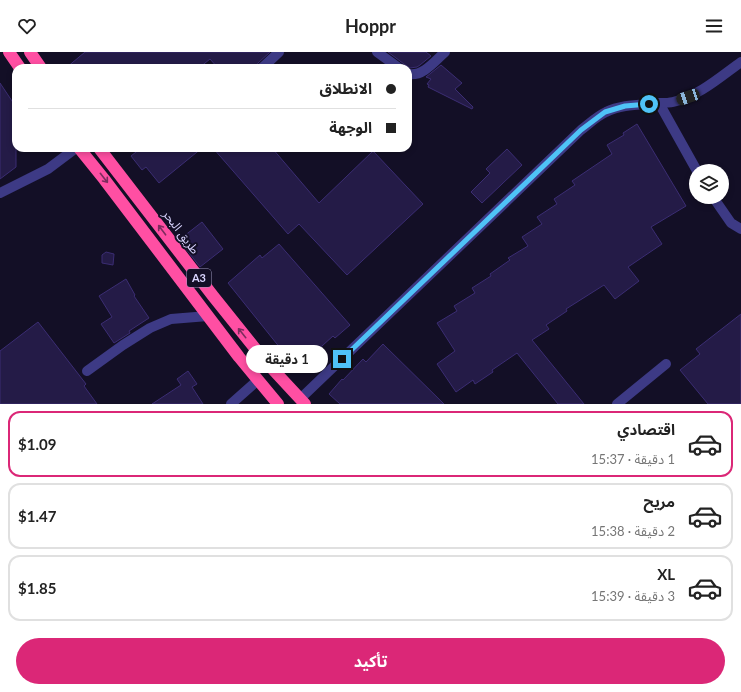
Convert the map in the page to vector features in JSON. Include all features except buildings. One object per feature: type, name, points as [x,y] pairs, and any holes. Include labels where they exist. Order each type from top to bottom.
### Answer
[{"type":"highway","points":[[9,52],[17,64]]},
{"type":"highway","points":[[30,52],[38,64]]},
{"type":"highway","name":"A3","points":[[82,152],[208,316],[278,404]]},
{"type":"highway","name":"طريق البحر","points":[[102,152],[212,296],[266,362],[302,402]]},
{"type":"street","points":[[266,64],[279,52]]},
{"type":"street","points":[[377,52],[394,64]]},
{"type":"street","points":[[412,75],[419,74],[445,52]]},
{"type":"street","points":[[302,402],[581,130],[605,112],[613,109],[625,106],[672,102],[688,97],[714,82],[741,62]]},
{"type":"street","points":[[659,103],[693,164]]},
{"type":"street","points":[[0,192],[48,170],[71,152]]},
{"type":"street","points":[[718,204],[731,224],[741,229]]},
{"type":"street","points":[[87,371],[150,328],[171,318],[208,316]]},
{"type":"street","points":[[617,404],[666,364]]},
{"type":"street","points":[[231,404],[258,380]]},
{"type":"route","points":[[342,359],[581,130],[605,112],[625,106],[649,104]]}]
